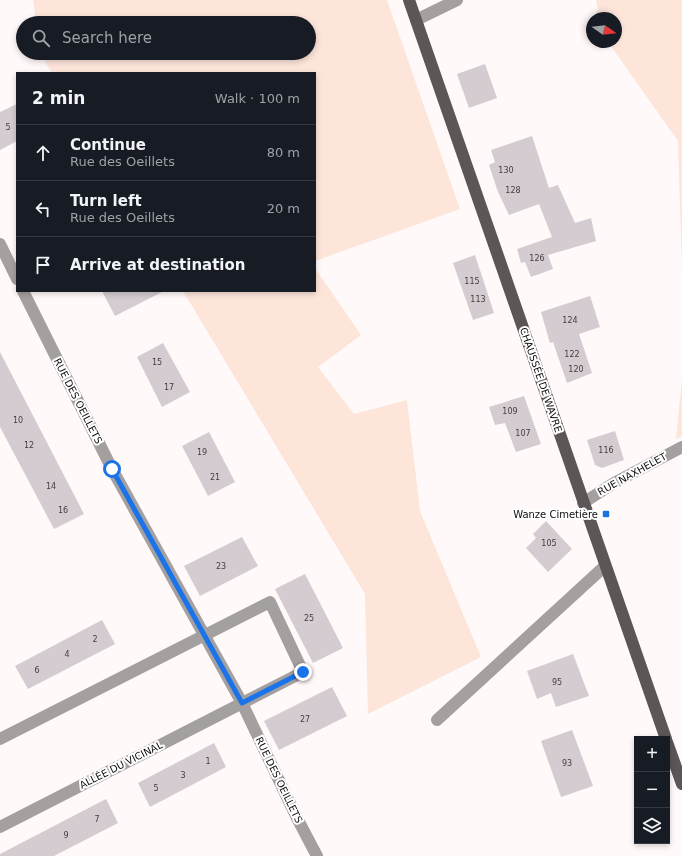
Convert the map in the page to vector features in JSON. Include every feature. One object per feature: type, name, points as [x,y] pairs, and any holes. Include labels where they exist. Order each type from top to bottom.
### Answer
[{"type":"main road","name":"CHAUSSÉE DE WAVRE","points":[[409,0],[583,503],[666,736]]},
{"type":"main road","name":"CHAUSSÉE DE WAVRE","points":[[670,749],[682,784]]},
{"type":"street","points":[[416,20],[457,0]]},
{"type":"street","points":[[0,244],[16,277]]},
{"type":"street","name":"RUE DES OEILLETS","points":[[24,292],[112,469],[242,703],[297,818],[317,856]]},
{"type":"street","name":"RUE NAXHELET","points":[[583,503],[614,483],[680,451]]},
{"type":"street","points":[[437,720],[605,566]]},
{"type":"street","points":[[0,738],[270,602],[303,672],[242,703]]},
{"type":"street","name":"ALLÉE DU VICINAL","points":[[0,827],[242,703]]},
{"type":"shaded area","points":[[33,0],[387,0],[460,209],[316,261],[316,72],[51,72],[44,60],[316,60],[316,16],[35,16]]},
{"type":"shaded area","points":[[596,0],[682,0],[682,271],[678,141],[612,48],[622,48],[622,12],[596,12],[598,9]]},
{"type":"shaded area","points":[[316,269],[361,335],[318,367],[354,414],[407,400],[420,511],[481,657],[368,714],[365,594],[184,292],[316,292]]},
{"type":"shaded area","points":[[682,379],[682,436],[676,439]]},
{"type":"building","points":[[485,64],[497,98],[469,108],[457,74]]},
{"type":"building","points":[[16,104],[16,142],[0,150],[0,112]]},
{"type":"building","points":[[532,136],[549,188],[558,185],[575,223],[591,218],[596,241],[548,255],[553,269],[531,277],[525,262],[521,263],[517,249],[552,237],[539,204],[509,215],[498,192],[489,165],[495,162],[491,150]]},
{"type":"building","points":[[475,255],[494,313],[473,320],[453,263]]},
{"type":"building","points":[[103,292],[162,292],[115,316]]},
{"type":"building","points":[[590,296],[600,327],[579,334],[592,373],[567,383],[553,342],[550,343],[541,312]]},
{"type":"building","points":[[163,343],[190,392],[162,407],[137,357]]},
{"type":"building","points":[[0,352],[84,514],[54,529],[0,427]]},
{"type":"building","points":[[524,396],[541,444],[516,452],[505,423],[495,425],[489,407]]},
{"type":"building","points":[[615,431],[624,460],[602,468],[595,465],[587,440]]},
{"type":"building","points":[[209,432],[235,482],[208,496],[182,446]]},
{"type":"building","points":[[546,521],[572,549],[548,572],[526,548],[536,538],[533,534]]},
{"type":"building","points":[[242,537],[258,566],[200,596],[184,566]]},
{"type":"building","points":[[305,574],[343,648],[313,663],[275,589]]},
{"type":"building","points":[[102,620],[115,644],[28,689],[15,666]]},
{"type":"building","points":[[573,654],[589,696],[556,707],[551,693],[537,699],[527,671]]},
{"type":"building","points":[[332,687],[347,716],[279,750],[264,721]]},
{"type":"building","points":[[572,730],[593,786],[561,797],[541,741]]},
{"type":"building","points":[[214,743],[226,767],[150,807],[138,783]]},
{"type":"building","points":[[106,799],[118,823],[54,856],[0,856],[0,854]]},
{"type":"place","name":"Wanze Cimetière","points":[[606,514]]},
{"type":"route","points":[[112,469],[242,703],[303,672]]}]
